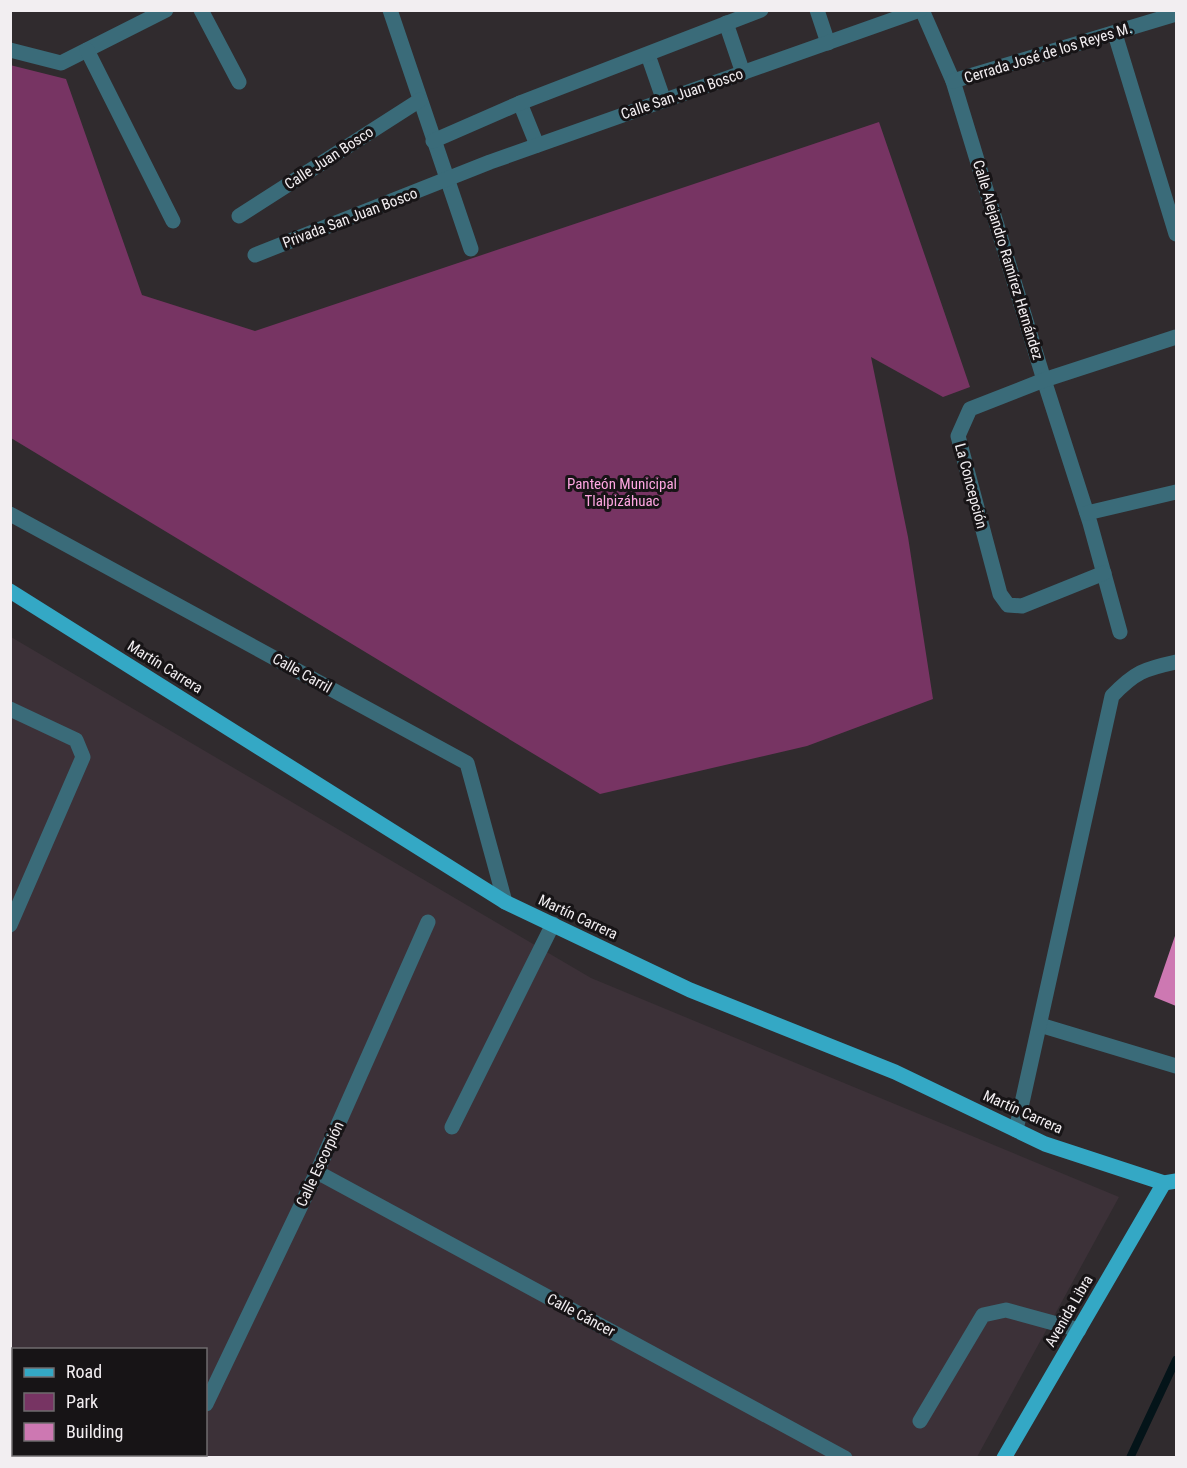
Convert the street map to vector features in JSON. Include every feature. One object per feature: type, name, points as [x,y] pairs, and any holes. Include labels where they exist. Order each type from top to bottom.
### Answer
[{"type":"main road","name":"Martín Carrera","points":[[10,591],[505,902],[690,990],[895,1072],[1045,1144],[1170,1182]]},
{"type":"main road","name":"Avenida Libra","points":[[1004,1458],[1170,1182]]},
{"type":"street","points":[[10,50],[61,63],[166,10]]},
{"type":"street","points":[[201,10],[238,82]]},
{"type":"street","points":[[390,10],[446,181],[471,249]]},
{"type":"street","points":[[433,141],[520,103],[761,10]]},
{"type":"street","points":[[817,10],[828,43]]},
{"type":"street","name":"Calle San Juan Bosco","points":[[446,181],[537,145],[921,10]]},
{"type":"street","name":"Calle Alejandro Ramírez Hernández","points":[[921,10],[954,81],[1044,380],[1087,513],[1120,632]]},
{"type":"street","name":"Cerrada José de los Reyes M.","points":[[954,81],[1176,14]]},
{"type":"street","points":[[726,23],[743,73]]},
{"type":"street","points":[[1115,34],[1176,234]]},
{"type":"street","points":[[87,50],[173,222]]},
{"type":"street","points":[[648,55],[664,100]]},
{"type":"street","name":"Calle Juan Bosco","points":[[239,216],[420,100]]},
{"type":"street","points":[[520,103],[537,145]]},
{"type":"street","name":"Privada San Juan Bosco","points":[[255,255],[446,181]]},
{"type":"street","name":"La Concepción","points":[[1104,573],[1022,606],[1008,605],[1000,594],[958,436],[970,409],[1044,380],[1176,337]]},
{"type":"street","points":[[1087,513],[1176,492]]},
{"type":"street","name":"Calle Carril","points":[[10,514],[467,763],[505,902]]},
{"type":"street","points":[[1016,1130],[1112,696],[1131,676],[1176,662]]},
{"type":"street","points":[[10,709],[76,740],[82,757],[10,925]]},
{"type":"street","name":"Calle Escorpión","points":[[207,1402],[317,1172],[428,922]]},
{"type":"street","points":[[452,1127],[553,924]]},
{"type":"street","points":[[1040,1025],[1176,1066]]},
{"type":"street","name":"Calle Cáncer","points":[[317,1172],[845,1458]]},
{"type":"street","points":[[920,1421],[983,1315],[1006,1310],[1079,1330]]},
{"type":"shaded area","points":[[11,637],[591,978],[1119,1197],[977,1457],[11,1458]]},
{"type":"green space","name":"Panteón Municipal Tlalpizáhuac","points":[[10,65],[66,79],[142,295],[255,331],[879,122],[970,387],[943,397],[871,357],[908,537],[933,699],[807,746],[600,794],[11,438]]},
{"type":"building","points":[[1176,933],[1176,1006],[1154,997]]},
{"type":"waterway","points":[[1130,1458],[1176,1360]]}]
